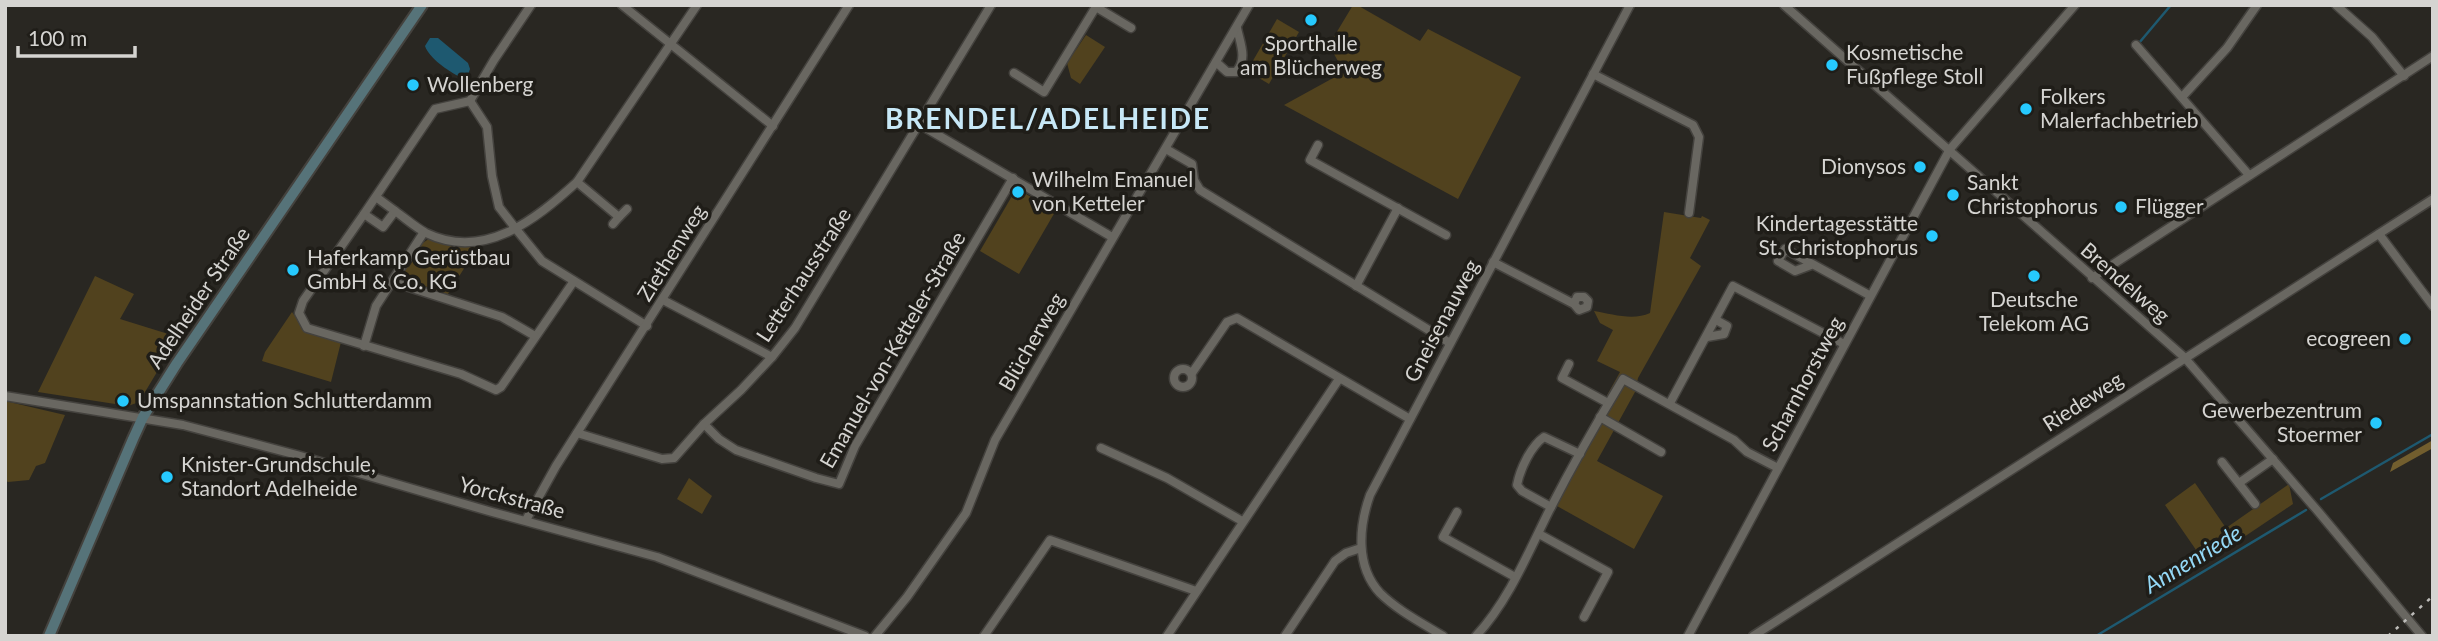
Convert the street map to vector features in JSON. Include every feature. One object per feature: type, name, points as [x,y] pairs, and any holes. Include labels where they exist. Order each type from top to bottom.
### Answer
[{"type":"main road","name":"Adelheider Straße","points":[[48,636],[144,417],[177,363],[422,5]]},
{"type":"street","points":[[531,5],[470,101],[435,110],[303,301],[299,313],[307,328],[461,374],[496,390],[501,387],[574,281]]},
{"type":"street","points":[[622,5],[773,126]]},
{"type":"street","points":[[376,197],[424,232],[446,240],[462,243],[482,242],[516,229],[553,204],[576,183],[697,5]]},
{"type":"street","name":"Ziethenweg","points":[[526,520],[576,433],[647,326],[849,5]]},
{"type":"street","name":"Letterhausstraße","points":[[576,433],[668,459],[674,458],[704,424],[741,390],[772,357],[810,305],[991,5]]},
{"type":"street","name":"Blücherweg","points":[[875,636],[907,597],[966,513],[995,440],[1249,5]]},
{"type":"street","name":"Gneisenauweg","points":[[1443,636],[1379,592],[1367,571],[1360,548],[1361,519],[1370,495],[1630,5]]},
{"type":"street","name":"Brendelweg","points":[[1784,5],[2184,357],[2422,636]]},
{"type":"street","name":"Scharnhorstweg","points":[[1688,636],[1950,149],[2075,5]]},
{"type":"street","points":[[2183,96],[2227,48],[2257,5]]},
{"type":"street","points":[[2336,5],[2371,37],[2404,76]]},
{"type":"street","points":[[1014,74],[1044,92],[1097,6],[1131,28]]},
{"type":"street","points":[[1216,62],[1227,72],[1236,72],[1241,66],[1244,61],[1237,27]]},
{"type":"street","points":[[2136,44],[2249,175]]},
{"type":"street","points":[[2092,278],[2433,56]]},
{"type":"street","points":[[1593,74],[1693,125],[1699,137],[1689,213]]},
{"type":"street","points":[[470,101],[487,127],[492,176],[499,207],[516,229],[542,261],[647,326]]},
{"type":"street","points":[[919,124],[1112,237]]},
{"type":"street","points":[[1318,145],[1310,160],[1446,234]]},
{"type":"street","points":[[1166,149],[1192,164],[1194,180],[1200,190],[1450,344]]},
{"type":"street","name":"Emanuel-von-Ketteler-Straße","points":[[704,424],[719,439],[736,450],[839,484],[855,446],[1013,178]]},
{"type":"street","points":[[576,183],[616,221],[626,209]]},
{"type":"street","name":"Riedeweg","points":[[1753,636],[2433,199]]},
{"type":"street","points":[[1356,286],[1398,208]]},
{"type":"street","points":[[364,214],[383,228],[395,211]]},
{"type":"street","points":[[364,346],[376,306],[424,232]]},
{"type":"street","points":[[2379,234],[2433,306]]},
{"type":"street","points":[[1493,262],[1574,304]]},
{"type":"street","points":[[1811,265],[1870,295]]},
{"type":"street","points":[[393,282],[495,314],[535,336]]},
{"type":"street","points":[[1670,403],[1733,286],[1844,344]]},
{"type":"street","points":[[663,300],[772,357]]},
{"type":"street","points":[[1192,373],[1227,322],[1237,318],[1410,419]]},
{"type":"street","points":[[1707,337],[1724,334],[1727,326],[1716,320]]},
{"type":"street","points":[[1569,365],[1562,378],[1608,403]]},
{"type":"street","points":[[1167,636],[1339,379]]},
{"type":"street","points":[[1476,636],[1489,622],[1515,577],[1623,379],[1670,403],[1778,468]]},
{"type":"street","name":"Yorckstraße","points":[[5,396],[144,417],[223,434],[657,557],[865,636]]},
{"type":"street","points":[[1600,417],[1661,452]]},
{"type":"street","points":[[1551,507],[1522,491],[1517,485],[1519,475],[1538,442],[1544,437],[1580,454]]},
{"type":"street","points":[[1101,448],[1167,478],[1242,521]]},
{"type":"street","points":[[2239,483],[2273,459]]},
{"type":"street","points":[[2222,462],[2255,504]]},
{"type":"street","points":[[1457,512],[1443,537],[1515,577]]},
{"type":"street","points":[[1539,534],[1608,572],[1584,617]]},
{"type":"street","points":[[984,636],[1050,540],[1196,591]]},
{"type":"street","points":[[1285,636],[1335,561],[1360,548]]},
{"type":"shaded area","points":[[1353,5],[1420,41],[1428,29],[1521,77],[1458,199],[1284,105],[1344,72],[1329,45]]},
{"type":"shaded area","points":[[1277,19],[1299,32],[1269,84],[1247,71]]},
{"type":"shaded area","points":[[1086,35],[1105,47],[1080,84],[1071,78],[1067,63]]},
{"type":"shaded area","points":[[1018,189],[1055,212],[1019,274],[980,251],[1011,194]]},
{"type":"shaded area","points":[[1664,212],[1702,216],[1710,220],[1690,258],[1701,266],[1638,378],[1635,392],[1597,461],[1663,496],[1634,549],[1548,501],[1620,372],[1597,361],[1613,330],[1600,323],[1594,311],[1630,317],[1650,313]]},
{"type":"shaded area","points":[[430,238],[460,247],[480,243],[448,294],[436,293],[434,289],[414,283],[411,285],[403,279],[405,268],[409,267],[420,250],[420,245]]},
{"type":"shaded area","points":[[95,276],[134,294],[120,319],[178,337],[139,402],[128,406],[38,392]]},
{"type":"shaded area","points":[[292,312],[305,330],[341,342],[331,382],[262,361],[265,352]]},
{"type":"shaded area","points":[[5,401],[65,415],[45,463],[36,466],[29,480],[5,480]]},
{"type":"shaded area","points":[[2433,440],[2433,448],[2390,472],[2393,463]]},
{"type":"shaded area","points":[[689,478],[712,496],[702,514],[677,499]]},
{"type":"shaded area","points":[[2195,483],[2226,528],[2289,484],[2293,504],[2238,541],[2203,560],[2165,505]]},
{"type":"water","points":[[430,38],[438,38],[468,63],[468,75],[460,77],[435,60],[425,46]]},
{"type":"waterway","points":[[2139,43],[2171,5]]},
{"type":"waterway","name":"Annenriede","points":[[2321,499],[2433,434]]},
{"type":"waterway","name":"Annenriede","points":[[2096,636],[2306,510]]},
{"type":"railway","points":[[2388,636],[2433,596]]},
{"type":"place","name":"Sporthalle am Blücherweg","points":[[1311,20]]},
{"type":"place","name":"Kosmetische Fußpflege Stoll","points":[[1832,65]]},
{"type":"place","name":"Wollenberg","points":[[413,85]]},
{"type":"place","name":"Folkers Malerfachbetrieb","points":[[2026,109]]},
{"type":"place","name":"Dionysos","points":[[1920,167]]},
{"type":"place","name":"Wilhelm Emanuel von Ketteler","points":[[1018,192]]},
{"type":"place","name":"Sankt Christophorus","points":[[1953,195]]},
{"type":"place","name":"Flügger","points":[[2121,207]]},
{"type":"place","name":"Kindertagesstätte St. Christophorus","points":[[1932,236]]},
{"type":"place","name":"Haferkamp Gerüstbau GmbH & Co. KG","points":[[293,270]]},
{"type":"place","name":"Deutsche Telekom AG","points":[[2034,276]]},
{"type":"place","name":"ecogreen","points":[[2405,339]]},
{"type":"place","name":"Umspannstation Schlutterdamm","points":[[123,401]]},
{"type":"place","name":"Gewerbezentrum Stoermer","points":[[2376,423]]},
{"type":"place","name":"Knister-Grundschule, Standort Adelheide","points":[[167,477]]},
{"type":"district","name":"BRENDEL/ADELHEIDE","points":[[1048,119]]}]
